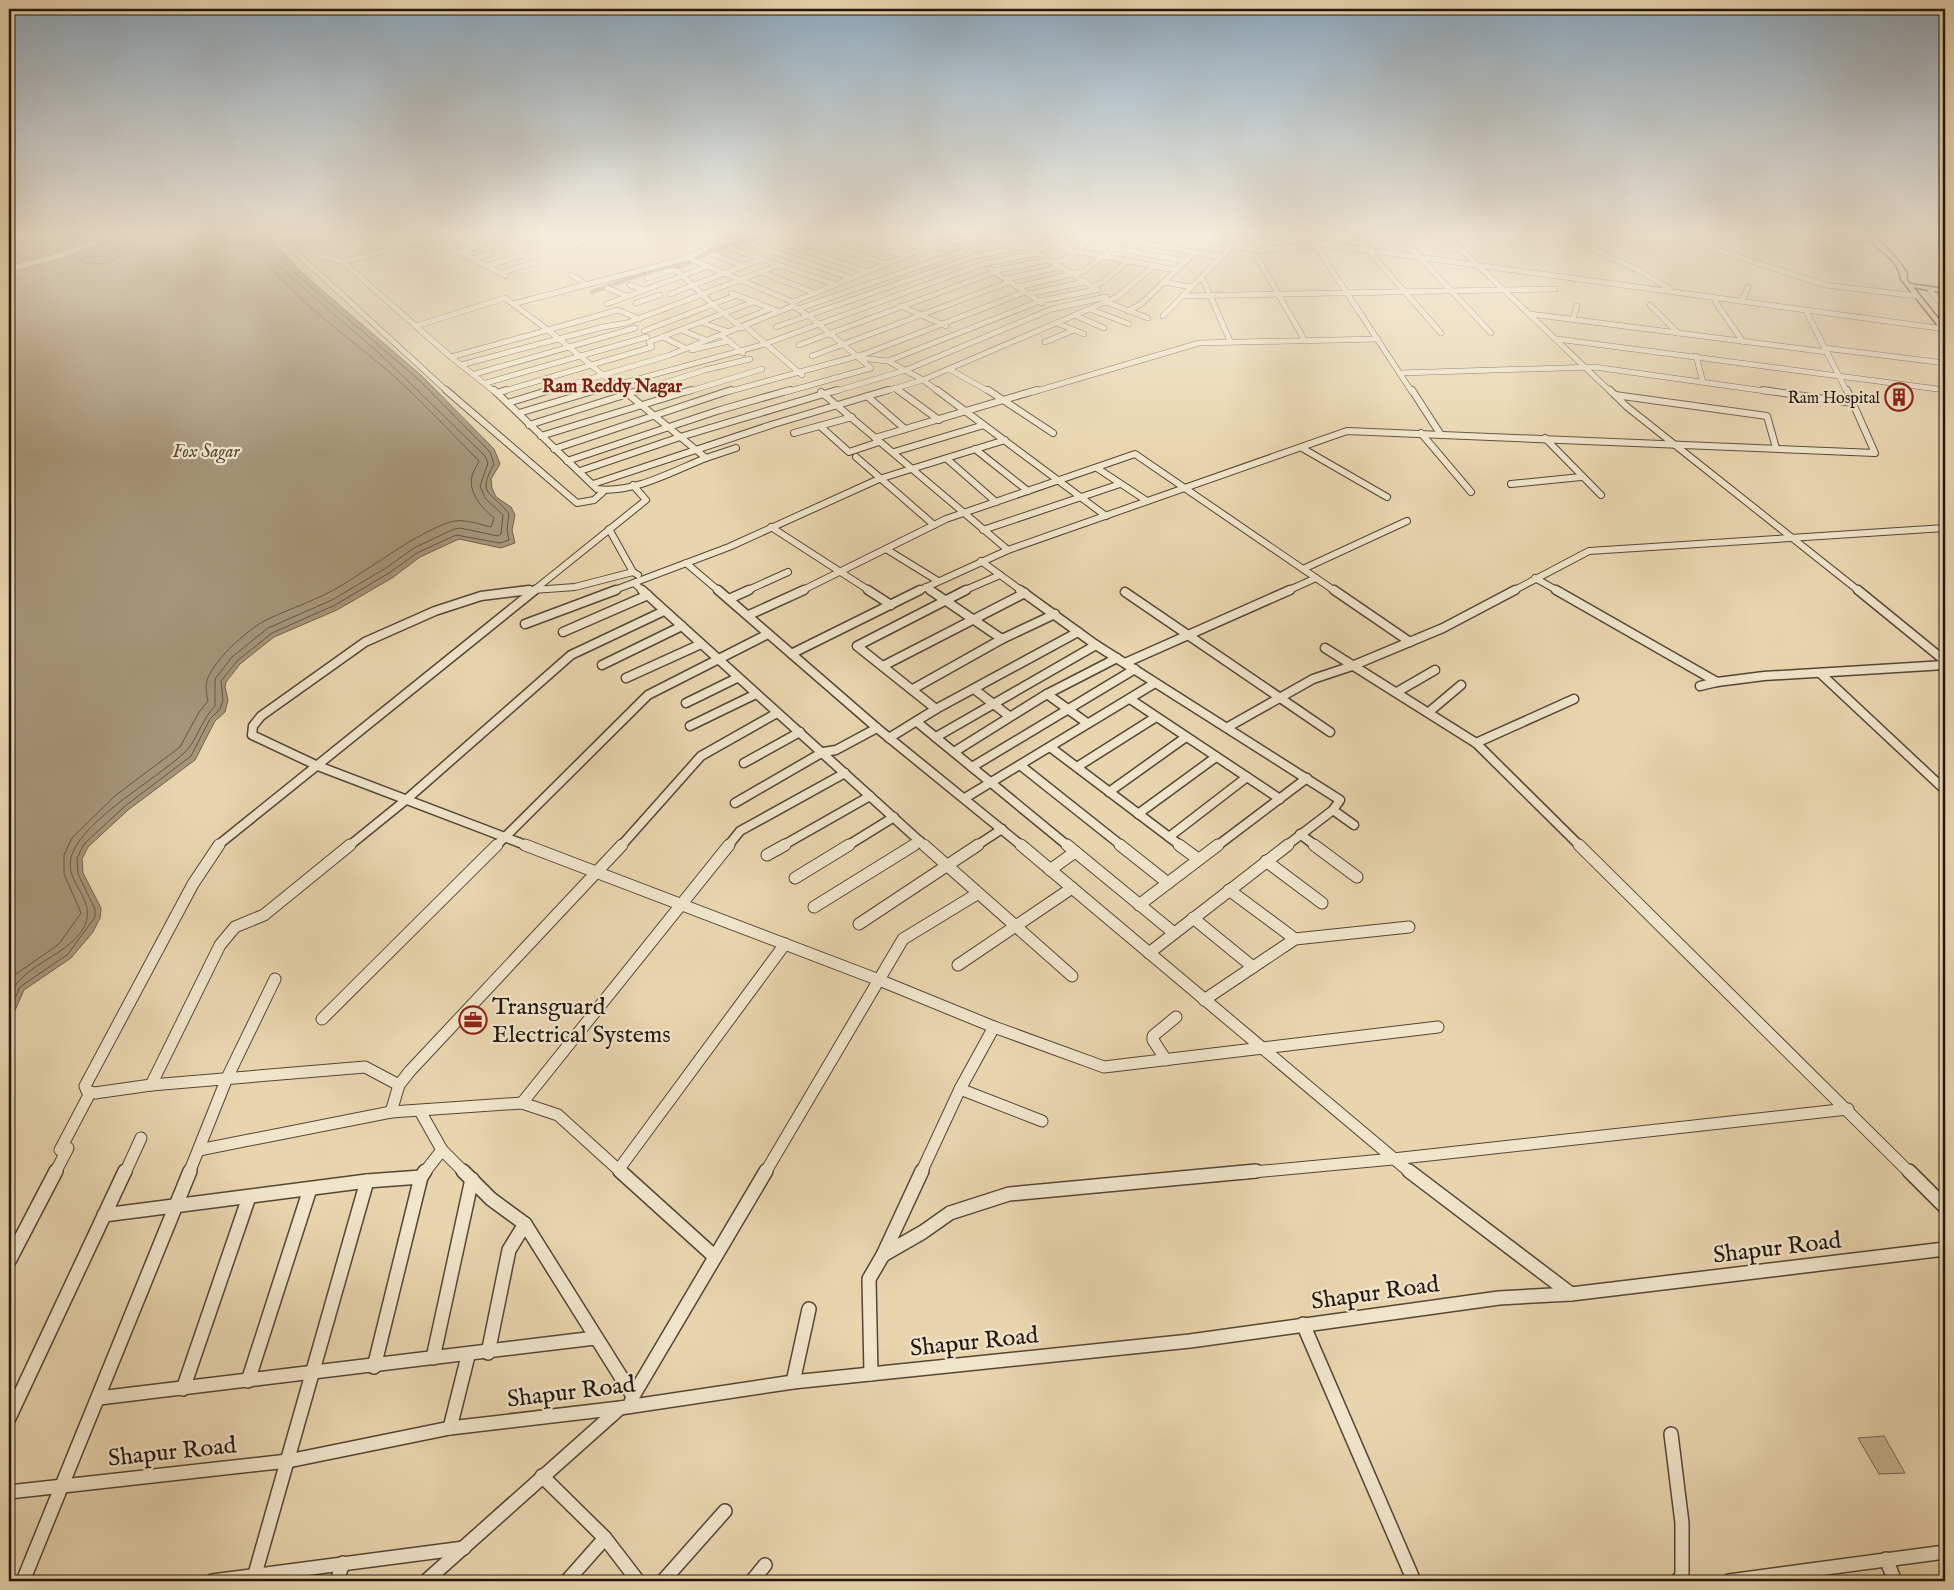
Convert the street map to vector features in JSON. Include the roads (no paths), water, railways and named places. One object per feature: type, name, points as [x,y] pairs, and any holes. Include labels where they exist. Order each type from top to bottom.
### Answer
[{"type":"main road","points":[[1928,309],[1945,328]]},
{"type":"main road","points":[[1931,309],[1945,328]]},
{"type":"street","points":[[356,309],[418,366],[577,503],[594,500],[603,492],[633,485],[736,448]]},
{"type":"street","points":[[397,309],[461,365],[486,383],[554,449],[580,471],[597,489],[603,492]]},
{"type":"street","points":[[416,326],[469,309]]},
{"type":"street","points":[[520,309],[591,366],[604,374],[706,458]]},
{"type":"street","points":[[461,365],[602,326],[627,323],[667,309]]},
{"type":"street","points":[[486,383],[580,356],[646,334],[700,309]]},
{"type":"street","points":[[719,309],[839,405],[962,513],[1008,550]]},
{"type":"street","points":[[497,393],[652,347],[649,342],[734,309]]},
{"type":"street","points":[[737,322],[769,309]]},
{"type":"street","points":[[771,309],[780,312]]},
{"type":"street","points":[[677,352],[787,309]]},
{"type":"street","points":[[799,309],[871,368],[880,378]]},
{"type":"street","points":[[776,327],[829,309]]},
{"type":"street","points":[[519,413],[694,361],[765,344],[864,309]]},
{"type":"street","points":[[799,345],[898,309]]},
{"type":"street","points":[[909,309],[984,343]]},
{"type":"street","points":[[812,356],[938,309]]},
{"type":"street","points":[[554,449],[732,390],[800,374],[857,357],[981,309]]},
{"type":"street","points":[[888,361],[1019,309]]},
{"type":"street","points":[[580,471],[680,437],[906,370],[1056,309]]},
{"type":"street","points":[[593,484],[695,450],[923,380],[993,347],[1090,309]]},
{"type":"street","points":[[1091,309],[1129,324]]},
{"type":"street","points":[[1124,309],[1148,318]]},
{"type":"street","points":[[1163,316],[1169,309]]},
{"type":"street","points":[[1217,309],[1230,341]]},
{"type":"street","points":[[1288,309],[1306,341]]},
{"type":"street","points":[[1357,309],[1441,435]]},
{"type":"street","points":[[1420,309],[1441,333]]},
{"type":"street","points":[[1468,309],[1491,333]]},
{"type":"street","points":[[1524,309],[1614,395],[1672,443],[1792,536],[1945,663]]},
{"type":"street","points":[[1573,319],[1576,309]]},
{"type":"street","points":[[1654,309],[1678,334]]},
{"type":"street","points":[[1721,309],[1743,342]]},
{"type":"street","points":[[1804,309],[1945,328]]},
{"type":"street","points":[[451,356],[618,310],[639,319]]},
{"type":"street","points":[[1052,310],[1066,319]]},
{"type":"street","points":[[658,313],[692,326]]},
{"type":"street","points":[[793,653],[981,560],[1183,487],[1302,448],[1347,431],[1672,443],[1875,453],[1853,403],[1807,313]]},
{"type":"street","points":[[1530,314],[1743,342],[1945,363]]},
{"type":"street","points":[[1074,316],[1104,328]]},
{"type":"street","points":[[766,318],[826,366]]},
{"type":"street","points":[[700,322],[729,332]]},
{"type":"street","points":[[474,374],[636,328],[627,323]]},
{"type":"street","points":[[1056,323],[1084,334]]},
{"type":"street","points":[[682,330],[706,340]]},
{"type":"street","points":[[1045,342],[1074,330]]},
{"type":"street","points":[[721,335],[773,380]]},
{"type":"street","points":[[663,338],[685,348]]},
{"type":"street","points":[[820,426],[849,452],[905,429],[1190,345],[1230,341],[1378,339]]},
{"type":"street","points":[[1557,339],[1945,390]]},
{"type":"street","points":[[508,403],[677,352],[728,341]]},
{"type":"street","points":[[677,352],[694,361]]},
{"type":"street","points":[[1696,356],[1703,382]]},
{"type":"street","points":[[857,357],[888,361],[923,380],[1106,516]]},
{"type":"street","points":[[529,425],[626,394],[750,359]]},
{"type":"street","points":[[1400,372],[1584,367],[1853,403]]},
{"type":"street","points":[[567,461],[667,426],[812,383],[871,368]]},
{"type":"street","points":[[541,436],[762,369]]},
{"type":"street","points":[[949,369],[1005,400],[1052,433]]},
{"type":"street","points":[[895,388],[939,420]]},
{"type":"street","points":[[1614,395],[1767,416],[1776,448]]},
{"type":"street","points":[[867,396],[905,429]]},
{"type":"street","points":[[794,433],[852,417]]},
{"type":"street","points":[[894,452],[984,425]]},
{"type":"street","points":[[1421,434],[1471,492]]},
{"type":"street","points":[[1545,438],[1581,477],[1601,495]]},
{"type":"street","points":[[525,624],[686,563],[879,479],[1005,440]]},
{"type":"street","points":[[1302,448],[1388,497]]},
{"type":"street","points":[[975,449],[1028,491]]},
{"type":"street","points":[[749,615],[962,513],[1135,454],[1410,642]]},
{"type":"street","points":[[856,457],[934,525]]},
{"type":"street","points":[[947,459],[996,502]]},
{"type":"street","points":[[1097,468],[1147,501]]},
{"type":"street","points":[[1511,484],[1581,477]]},
{"type":"street","points":[[983,530],[1120,484]]},
{"type":"street","points":[[90,1093],[85,1086],[193,884],[215,848],[646,500],[633,485]]},
{"type":"street","points":[[1303,569],[1407,521]]},
{"type":"street","points":[[771,527],[891,605]]},
{"type":"street","points":[[1228,728],[1313,679],[1352,666],[1443,628],[1589,551],[1792,536],[1945,528]]},
{"type":"street","points":[[609,529],[633,572],[644,579]]},
{"type":"street","points":[[886,550],[938,581]]},
{"type":"street","points":[[981,560],[1096,645],[1338,796],[1340,803],[1333,810],[1149,953]]},
{"type":"street","points":[[686,563],[749,615],[768,634],[793,653],[877,728],[965,798],[1393,1159],[1571,1294]]},
{"type":"street","points":[[633,572],[575,587],[535,589],[481,596],[444,608],[365,642],[261,716],[253,726],[252,735],[318,766],[506,836],[879,980],[994,1027],[1104,1067],[1438,1027]]},
{"type":"street","points":[[729,599],[788,572]]},
{"type":"street","points":[[936,709],[857,646],[943,600],[1000,575]]},
{"type":"street","points":[[1125,663],[1316,578]]},
{"type":"street","points":[[1535,578],[1717,682]]},
{"type":"street","points":[[634,583],[700,644],[719,658],[737,678],[823,752],[920,840],[976,894],[1072,976]]},
{"type":"street","points":[[926,587],[1002,639]]},
{"type":"street","points":[[1125,592],[1330,732]]},
{"type":"street","points":[[883,666],[974,621],[1025,593]]},
{"type":"street","points":[[563,632],[648,595]]},
{"type":"street","points":[[152,1085],[220,945],[229,932],[235,927],[264,915],[407,799],[571,655],[586,646],[664,611]]},
{"type":"street","points":[[913,690],[1002,639],[1055,614]]},
{"type":"street","points":[[602,665],[682,626]]},
{"type":"street","points":[[889,738],[936,709],[1078,632]]},
{"type":"street","points":[[322,1019],[648,695],[768,634]]},
{"type":"street","points":[[626,678],[700,644]]},
{"type":"street","points":[[936,737],[1096,645]]},
{"type":"street","points":[[1325,648],[1476,743],[1945,1207]]},
{"type":"street","points":[[954,752],[1047,694],[1117,658]]},
{"type":"street","points":[[1700,686],[1717,682],[1945,663]]},
{"type":"street","points":[[972,767],[1067,708],[1135,669]]},
{"type":"street","points":[[1397,692],[1435,670]]},
{"type":"street","points":[[1820,673],[1945,790]]},
{"type":"street","points":[[686,703],[737,678]]},
{"type":"street","points":[[965,798],[1155,683]]},
{"type":"street","points":[[1429,712],[1460,685]]},
{"type":"street","points":[[974,689],[1009,716]]},
{"type":"street","points":[[690,726],[756,694]]},
{"type":"street","points":[[1047,694],[1087,723]]},
{"type":"street","points":[[1130,699],[1280,799]]},
{"type":"street","points":[[1476,743],[1574,699]]},
{"type":"street","points":[[391,1112],[399,1085],[598,872],[701,756],[777,713]]},
{"type":"street","points":[[1077,767],[1156,717]]},
{"type":"street","points":[[917,722],[1174,933]]},
{"type":"street","points":[[735,803],[823,752],[836,750],[877,728]]},
{"type":"street","points":[[744,763],[800,732]]},
{"type":"street","points":[[1109,792],[1186,736]]},
{"type":"street","points":[[1050,747],[1198,859]]},
{"type":"street","points":[[1138,814],[1216,757]]},
{"type":"street","points":[[1020,765],[1168,883]]},
{"type":"street","points":[[522,1103],[683,905],[740,831],[845,773]]},
{"type":"street","points":[[1169,837],[1247,777]]},
{"type":"street","points":[[1140,904],[1307,778]]},
{"type":"street","points":[[767,855],[870,796]]},
{"type":"street","points":[[1333,810],[1354,825]]},
{"type":"street","points":[[795,878],[894,817]]},
{"type":"street","points":[[859,924],[1002,829]]},
{"type":"street","points":[[1300,834],[1358,877]]},
{"type":"street","points":[[814,907],[920,840]]},
{"type":"street","points":[[1050,870],[1076,852]]},
{"type":"street","points":[[1266,861],[1322,903]]},
{"type":"street","points":[[958,966],[1072,888]]},
{"type":"street","points":[[1229,890],[1295,939]]},
{"type":"street","points":[[426,1581],[542,1476],[628,1403],[903,940],[976,894]]},
{"type":"street","points":[[1193,918],[1253,967]]},
{"type":"street","points":[[1204,1000],[1295,939],[1409,927]]},
{"type":"street","points":[[619,1169],[785,944]]},
{"type":"street","points":[[23,1581],[177,1207],[227,1078],[275,980]]},
{"type":"street","points":[[1166,1060],[1153,1040],[1153,1036],[1176,1017]]},
{"type":"street","points":[[871,1374],[869,1279],[883,1254],[960,1089],[994,1027]]},
{"type":"street","points":[[90,1093],[152,1085],[365,1067],[399,1085]]},
{"type":"street","points":[[960,1089],[1042,1121]]},
{"type":"street","points":[[9,1261],[90,1093]]},
{"type":"street","points":[[199,1150],[391,1112],[522,1103],[558,1115],[714,1256]]},
{"type":"street","points":[[883,1254],[923,1232],[950,1213],[1009,1194],[1393,1159],[1848,1109]]},
{"type":"street","points":[[420,1111],[442,1150],[491,1198],[525,1224],[595,1338],[628,1403]]},
{"type":"street","points":[[9,1418],[141,1138]]},
{"type":"street","points":[[374,1367],[421,1177],[442,1150]]},
{"type":"street","points":[[104,1215],[367,1181],[421,1177]]},
{"type":"street","points":[[433,1358],[472,1178]]},
{"type":"street","points":[[254,1578],[367,1181]]},
{"type":"street","points":[[248,1381],[310,1189]]},
{"type":"street","points":[[183,1389],[250,1197]]},
{"type":"street","points":[[488,1353],[508,1250],[525,1224]]},
{"type":"street","name":"Shapur Road","points":[[9,1492],[288,1461],[450,1428],[793,1382],[1190,1341],[1499,1298],[1571,1294],[1945,1249]]},
{"type":"street","points":[[793,1382],[809,1308]]},
{"type":"street","points":[[1303,1324],[1414,1581]]},
{"type":"street","points":[[99,1398],[374,1367],[433,1358],[468,1356],[595,1338]]},
{"type":"street","points":[[450,1428],[468,1356]]},
{"type":"street","points":[[1671,1434],[1682,1523],[1682,1576],[1677,1581]]},
{"type":"street","points":[[542,1476],[605,1538],[638,1581]]},
{"type":"street","points":[[663,1581],[724,1511]]},
{"type":"street","points":[[567,1581],[605,1538]]},
{"type":"street","points":[[212,1581],[254,1578],[342,1563],[464,1548]]},
{"type":"street","points":[[1729,1581],[1945,1552]]},
{"type":"street","points":[[1886,1559],[1895,1581]]},
{"type":"street","points":[[337,1581],[342,1563]]},
{"type":"street","points":[[752,1581],[765,1565]]},
{"type":"water","name":"Fox Sagar","points":[[9,309],[344,309],[422,376],[494,449],[500,464],[491,479],[492,488],[496,497],[511,507],[515,515],[512,530],[515,543],[501,548],[459,539],[420,557],[392,578],[337,610],[274,637],[240,664],[226,682],[225,687],[228,700],[225,712],[215,721],[195,760],[128,810],[88,847],[82,859],[83,873],[101,908],[100,918],[93,932],[71,958],[24,990],[9,1024]]},
{"type":"place","name":"Ram Hospital","points":[[1899,397]]},
{"type":"place","name":"Transguard Electrical Systems","points":[[473,1020]]},
{"type":"district","name":"Ram Reddy Nagar","points":[[612,386]]}]
